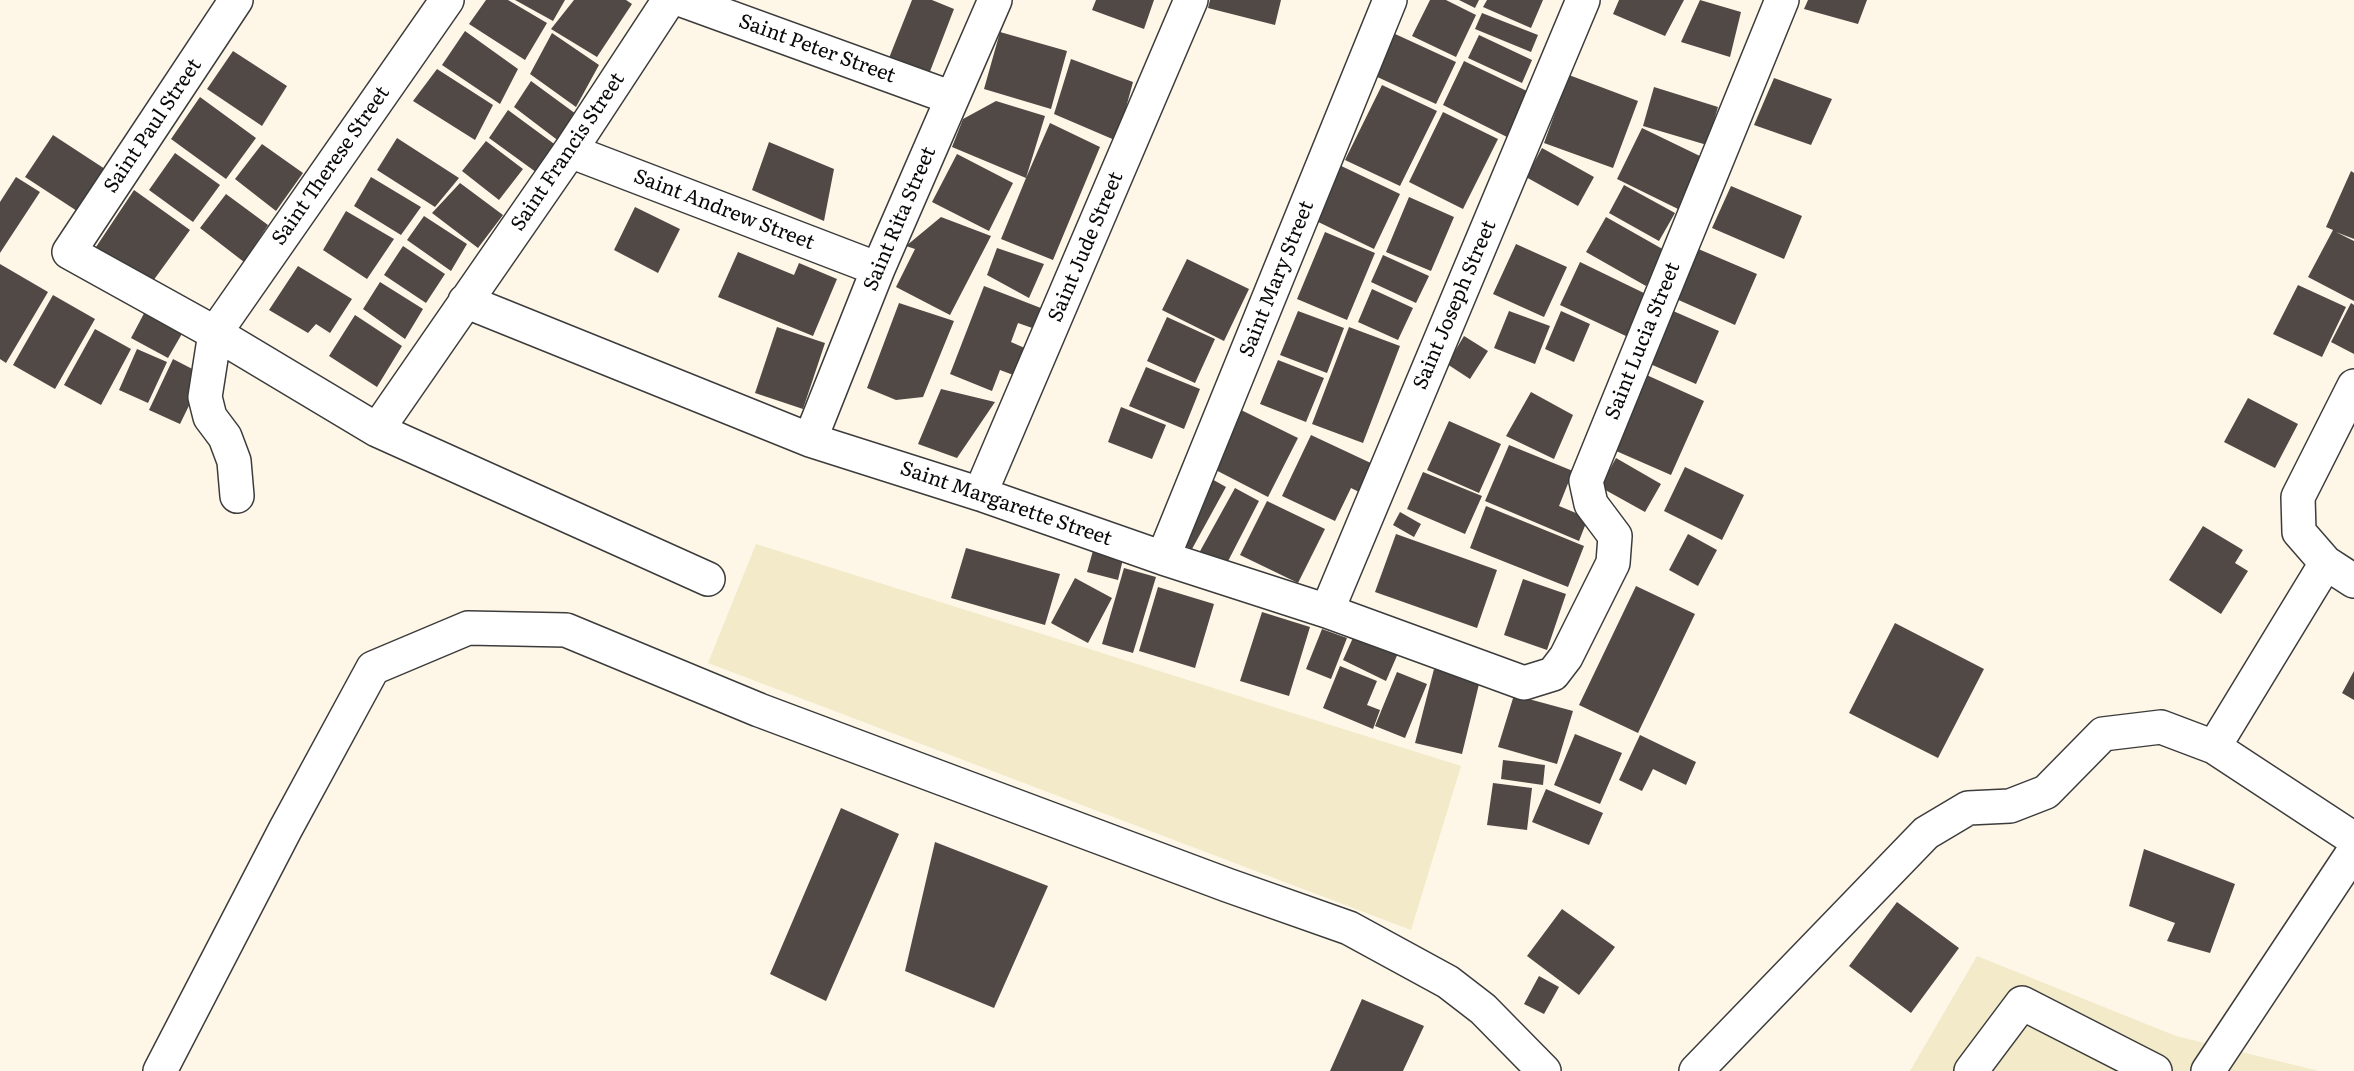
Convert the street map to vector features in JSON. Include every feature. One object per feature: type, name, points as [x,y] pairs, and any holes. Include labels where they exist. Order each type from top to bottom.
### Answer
[{"type":"street","name":"Saint Paul Street","points":[[215,333],[69,252],[236,0]]},
{"type":"street","name":"Saint Therese Street","points":[[215,333],[447,0]]},
{"type":"street","name":"Saint Francis Street","points":[[377,430],[570,152],[669,0]]},
{"type":"street","name":"Saint Peter Street","points":[[682,0],[952,98]]},
{"type":"street","name":"Saint Rita Street","points":[[810,440],[878,269],[995,0]]},
{"type":"street","name":"Saint Jude Street","points":[[980,494],[1191,0]]},
{"type":"street","name":"Saint Mary Street","points":[[1163,558],[1390,0]]},
{"type":"street","name":"Saint Joseph Street","points":[[1327,611],[1583,0]]},
{"type":"street","name":"Saint Lucia Street","points":[[1553,674],[1566,657],[1613,563],[1615,536],[1591,504],[1586,481],[1782,0]]},
{"type":"street","name":"Saint Andrew Street","points":[[570,152],[878,269]]},
{"type":"street","name":"Saint Margarette Street","points":[[465,302],[810,440],[980,494],[1163,558],[1327,611],[1524,683],[1553,674]]},
{"type":"street","points":[[237,496],[234,461],[225,437],[210,417],[205,397],[215,333],[377,430],[708,579]]},
{"type":"street","points":[[2354,386],[2298,497],[2299,532],[2326,563],[2354,581]]},
{"type":"street","points":[[2214,747],[2326,563]]},
{"type":"street","points":[[160,1071],[285,830],[374,668],[468,628],[566,630],[759,710],[1216,881],[1349,928],[1448,982],[1483,1009],[1544,1071]]},
{"type":"street","points":[[1696,1071],[1926,833],[1968,808],[2010,806],[2046,792],[2103,734],[2161,727],[2214,747],[2354,839]]},
{"type":"street","points":[[2208,1071],[2354,851]]},
{"type":"street","points":[[1971,1071],[2022,1003],[2156,1071]]},
{"type":"shaded area","points":[[756,544],[1461,766],[1411,930],[708,663]]},
{"type":"shaded area","points":[[1977,956],[2176,1036],[2319,1071],[1910,1071]]},
{"type":"building","points":[[486,0],[508,0],[547,23],[525,60],[469,24]]},
{"type":"building","points":[[515,0],[565,0],[553,21]]},
{"type":"building","points":[[574,0],[626,0],[632,4],[597,57],[551,29]]},
{"type":"building","points":[[912,0],[932,0],[954,9],[929,74],[889,58]]},
{"type":"building","points":[[1096,0],[1154,0],[1144,29],[1092,10]]},
{"type":"building","points":[[1210,0],[1281,0],[1275,25],[1208,8]]},
{"type":"building","points":[[1430,0],[1446,0],[1476,15],[1456,57],[1412,36]]},
{"type":"building","points":[[1459,0],[1479,0],[1475,8]]},
{"type":"building","points":[[1487,0],[1543,0],[1531,28],[1483,7]]},
{"type":"building","points":[[1619,0],[1684,0],[1665,36],[1613,14]]},
{"type":"building","points":[[1700,0],[1741,12],[1730,57],[1681,42]]},
{"type":"building","points":[[1808,0],[1867,0],[1858,24],[1804,9]]},
{"type":"building","points":[[1482,13],[1538,35],[1531,52],[1475,29]]},
{"type":"building","points":[[465,31],[518,69],[500,104],[442,65]]},
{"type":"building","points":[[1000,32],[1067,51],[1051,109],[984,89]]},
{"type":"building","points":[[552,33],[599,65],[576,107],[530,74]]},
{"type":"building","points":[[1393,33],[1456,62],[1436,104],[1373,75]]},
{"type":"building","points":[[1479,35],[1532,60],[1522,83],[1468,58]]},
{"type":"building","points":[[233,51],[287,86],[262,126],[207,89]]},
{"type":"building","points":[[1071,59],[1133,82],[1117,141],[1054,114]]},
{"type":"building","points":[[1464,61],[1529,92],[1507,137],[1443,105]]},
{"type":"building","points":[[437,69],[493,105],[475,140],[413,101]]},
{"type":"building","points":[[1569,75],[1638,101],[1613,168],[1544,143]]},
{"type":"building","points":[[1774,78],[1832,99],[1811,145],[1754,125]]},
{"type":"building","points":[[531,81],[576,114],[560,142],[514,107]]},
{"type":"building","points":[[1382,85],[1437,111],[1400,186],[1345,160]]},
{"type":"building","points":[[1654,87],[1718,107],[1707,145],[1643,126]]},
{"type":"building","points":[[200,97],[256,138],[226,179],[171,139]]},
{"type":"building","points":[[996,101],[1045,116],[1026,178],[952,147],[963,119]]},
{"type":"building","points":[[508,110],[557,146],[540,175],[489,138]]},
{"type":"building","points":[[1443,112],[1498,139],[1463,209],[1409,182]]},
{"type":"building","points":[[1050,123],[1100,147],[1053,260],[1001,239]]},
{"type":"building","points":[[1642,128],[1704,158],[1678,209],[1617,179]]},
{"type":"building","points":[[53,135],[105,169],[77,211],[25,177]]},
{"type":"building","points":[[397,138],[459,178],[435,207],[377,170]]},
{"type":"building","points":[[486,141],[523,169],[499,200],[462,171]]},
{"type":"building","points":[[769,142],[834,169],[824,221],[752,190]]},
{"type":"building","points":[[262,144],[303,173],[276,211],[235,179]]},
{"type":"building","points":[[1542,148],[1594,177],[1578,206],[1526,177]]},
{"type":"building","points":[[175,153],[220,185],[193,222],[149,190]]},
{"type":"building","points":[[957,154],[1013,183],[989,231],[932,202]]},
{"type":"building","points":[[1335,163],[1400,194],[1374,249],[1308,217]]},
{"type":"building","points":[[2351,171],[2354,173],[2354,239],[2336,232],[2354,241],[2354,301],[2308,277],[2333,230],[2326,227]]},
{"type":"building","points":[[16,177],[40,192],[0,253],[0,202]]},
{"type":"building","points":[[371,177],[421,207],[401,235],[354,206]]},
{"type":"building","points":[[460,183],[503,215],[478,248],[432,213]]},
{"type":"building","points":[[1624,185],[1675,213],[1659,241],[1609,213]]},
{"type":"building","points":[[1731,186],[1802,216],[1784,259],[1712,228]]},
{"type":"building","points":[[134,190],[190,230],[145,292],[90,256]]},
{"type":"building","points":[[226,194],[268,225],[244,262],[200,228]]},
{"type":"building","points":[[1409,197],[1454,217],[1431,271],[1386,252]]},
{"type":"building","points":[[635,207],[680,229],[658,273],[614,250]]},
{"type":"building","points":[[346,211],[394,239],[367,279],[323,250]]},
{"type":"building","points":[[424,216],[467,244],[451,271],[407,240]]},
{"type":"building","points":[[941,217],[991,236],[950,315],[896,287],[915,249],[906,246]]},
{"type":"building","points":[[1606,217],[1666,251],[1646,286],[1586,252]]},
{"type":"building","points":[[1325,232],[1375,253],[1347,320],[1297,299]]},
{"type":"building","points":[[1516,244],[1567,267],[1544,317],[1493,294]]},
{"type":"building","points":[[403,246],[445,274],[426,303],[384,275]]},
{"type":"building","points":[[997,248],[1044,264],[1029,298],[987,275]]},
{"type":"building","points":[[1696,248],[1757,274],[1735,325],[1674,298]]},
{"type":"building","points":[[738,252],[794,275],[799,263],[837,279],[813,336],[718,297]]},
{"type":"building","points":[[1383,255],[1429,276],[1416,303],[1371,282]]},
{"type":"building","points":[[1187,259],[1249,289],[1224,341],[1162,310]]},
{"type":"building","points":[[1580,262],[1648,295],[1628,337],[1560,305]]},
{"type":"building","points":[[0,264],[48,292],[6,363],[0,359]]},
{"type":"building","points":[[298,266],[352,299],[330,333],[316,324],[308,333],[269,310]]},
{"type":"building","points":[[380,282],[423,309],[405,339],[363,309]]},
{"type":"building","points":[[2298,285],[2346,307],[2322,357],[2273,334]]},
{"type":"building","points":[[984,286],[1046,310],[1038,330],[1018,323],[1011,342],[1027,349],[1016,376],[1000,370],[992,391],[950,374]]},
{"type":"building","points":[[1372,289],[1413,308],[1398,340],[1358,322]]},
{"type":"building","points":[[53,295],[95,319],[55,389],[13,365]]},
{"type":"building","points":[[899,303],[954,321],[923,397],[896,400],[867,388]]},
{"type":"building","points":[[2351,303],[2354,305],[2354,354],[2331,342]]},
{"type":"building","points":[[149,304],[187,325],[168,358],[131,338]]},
{"type":"building","points":[[1664,307],[1719,331],[1696,384],[1641,360]]},
{"type":"building","points":[[1298,311],[1344,328],[1327,373],[1280,355]]},
{"type":"building","points":[[1509,311],[1550,326],[1535,364],[1494,348]]},
{"type":"building","points":[[1561,311],[1590,324],[1574,362],[1545,349]]},
{"type":"building","points":[[355,315],[402,346],[377,387],[329,356]]},
{"type":"building","points":[[1167,317],[1215,339],[1195,383],[1147,361]]},
{"type":"building","points":[[777,327],[825,343],[803,409],[755,393]]},
{"type":"building","points":[[1349,327],[1400,346],[1363,443],[1312,424]]},
{"type":"building","points":[[95,329],[131,349],[101,405],[64,385]]},
{"type":"building","points":[[1464,336],[1488,351],[1470,379],[1447,364]]},
{"type":"building","points":[[137,349],[167,362],[148,403],[119,390]]},
{"type":"building","points":[[173,359],[204,375],[180,424],[149,410]]},
{"type":"building","points":[[1278,360],[1324,378],[1306,422],[1260,404]]},
{"type":"building","points":[[1146,367],[1200,389],[1184,429],[1129,406]]},
{"type":"building","points":[[1640,372],[1704,401],[1671,475],[1607,447]]},
{"type":"building","points":[[941,389],[995,402],[957,458],[918,444]]},
{"type":"building","points":[[1531,392],[1573,415],[1554,459],[1506,436]]},
{"type":"building","points":[[2248,398],[2298,424],[2275,468],[2224,442]]},
{"type":"building","points":[[1121,407],[1166,425],[1152,459],[1108,442]]},
{"type":"building","points":[[1235,407],[1298,438],[1268,497],[1206,465]]},
{"type":"building","points":[[1449,421],[1501,444],[1479,493],[1427,470]]},
{"type":"building","points":[[1311,435],[1375,465],[1361,493],[1351,488],[1335,521],[1282,496]]},
{"type":"building","points":[[1509,445],[1573,471],[1559,506],[1588,518],[1579,541],[1485,501]]},
{"type":"building","points":[[1616,458],[1661,484],[1645,512],[1600,487]]},
{"type":"building","points":[[1685,467],[1744,495],[1722,540],[1664,511]]},
{"type":"building","points":[[1423,472],[1482,496],[1465,534],[1407,509]]},
{"type":"building","points":[[1203,474],[1226,487],[1192,549],[1175,541]]},
{"type":"building","points":[[1235,488],[1259,501],[1225,567],[1199,553]]},
{"type":"building","points":[[1267,501],[1325,529],[1298,583],[1240,555]]},
{"type":"building","points":[[1486,506],[1584,546],[1568,587],[1470,548]]},
{"type":"building","points":[[1400,512],[1421,524],[1414,537],[1393,525]]},
{"type":"building","points":[[2203,526],[2243,550],[2235,563],[2248,571],[2221,614],[2169,580]]},
{"type":"building","points":[[1396,534],[1497,570],[1477,628],[1375,592]]},
{"type":"building","points":[[1688,534],[1717,550],[1698,586],[1669,570]]},
{"type":"building","points":[[1094,547],[1124,555],[1118,580],[1087,572]]},
{"type":"building","points":[[966,548],[1060,574],[1045,625],[951,598]]},
{"type":"building","points":[[1124,568],[1156,577],[1133,653],[1102,644]]},
{"type":"building","points":[[1075,578],[1112,598],[1088,643],[1051,623]]},
{"type":"building","points":[[1523,579],[1566,594],[1547,650],[1504,635]]},
{"type":"building","points":[[1636,586],[1695,614],[1638,733],[1579,705]]},
{"type":"building","points":[[1158,587],[1214,604],[1195,668],[1139,651]]},
{"type":"building","points":[[1262,612],[1310,627],[1289,696],[1240,681]]},
{"type":"building","points":[[1895,623],[1984,669],[1938,758],[1849,713]]},
{"type":"building","points":[[1322,629],[1347,638],[1331,679],[1306,669]]},
{"type":"building","points":[[1356,631],[1399,651],[1386,681],[1343,660]]},
{"type":"building","points":[[1340,666],[1377,681],[1367,705],[1380,710],[1373,729],[1323,708]]},
{"type":"building","points":[[1434,669],[1480,680],[1462,754],[1415,743]]},
{"type":"building","points":[[2354,671],[2354,700],[2342,693]]},
{"type":"building","points":[[1397,672],[1427,684],[1405,738],[1375,726]]},
{"type":"building","points":[[1514,695],[1573,711],[1557,764],[1498,747]]},
{"type":"building","points":[[1575,734],[1622,753],[1600,804],[1554,785]]},
{"type":"building","points":[[1640,735],[1696,762],[1686,785],[1653,769],[1642,791],[1619,780]]},
{"type":"building","points":[[1503,760],[1545,765],[1543,785],[1501,779]]},
{"type":"building","points":[[1493,783],[1532,788],[1527,830],[1487,825]]},
{"type":"building","points":[[1546,789],[1603,813],[1589,845],[1532,822]]},
{"type":"building","points":[[841,808],[899,834],[826,1001],[770,974]]},
{"type":"building","points":[[935,842],[1048,886],[994,1008],[905,971]]},
{"type":"building","points":[[2144,849],[2235,884],[2210,953],[2167,941],[2175,923],[2129,906]]},
{"type":"building","points":[[1897,902],[1959,948],[1911,1013],[1849,966]]},
{"type":"building","points":[[1562,909],[1615,947],[1579,995],[1527,956]]},
{"type":"building","points":[[1539,976],[1559,987],[1544,1014],[1524,1004]]},
{"type":"building","points":[[1362,999],[1424,1026],[1403,1071],[1330,1071]]}]
